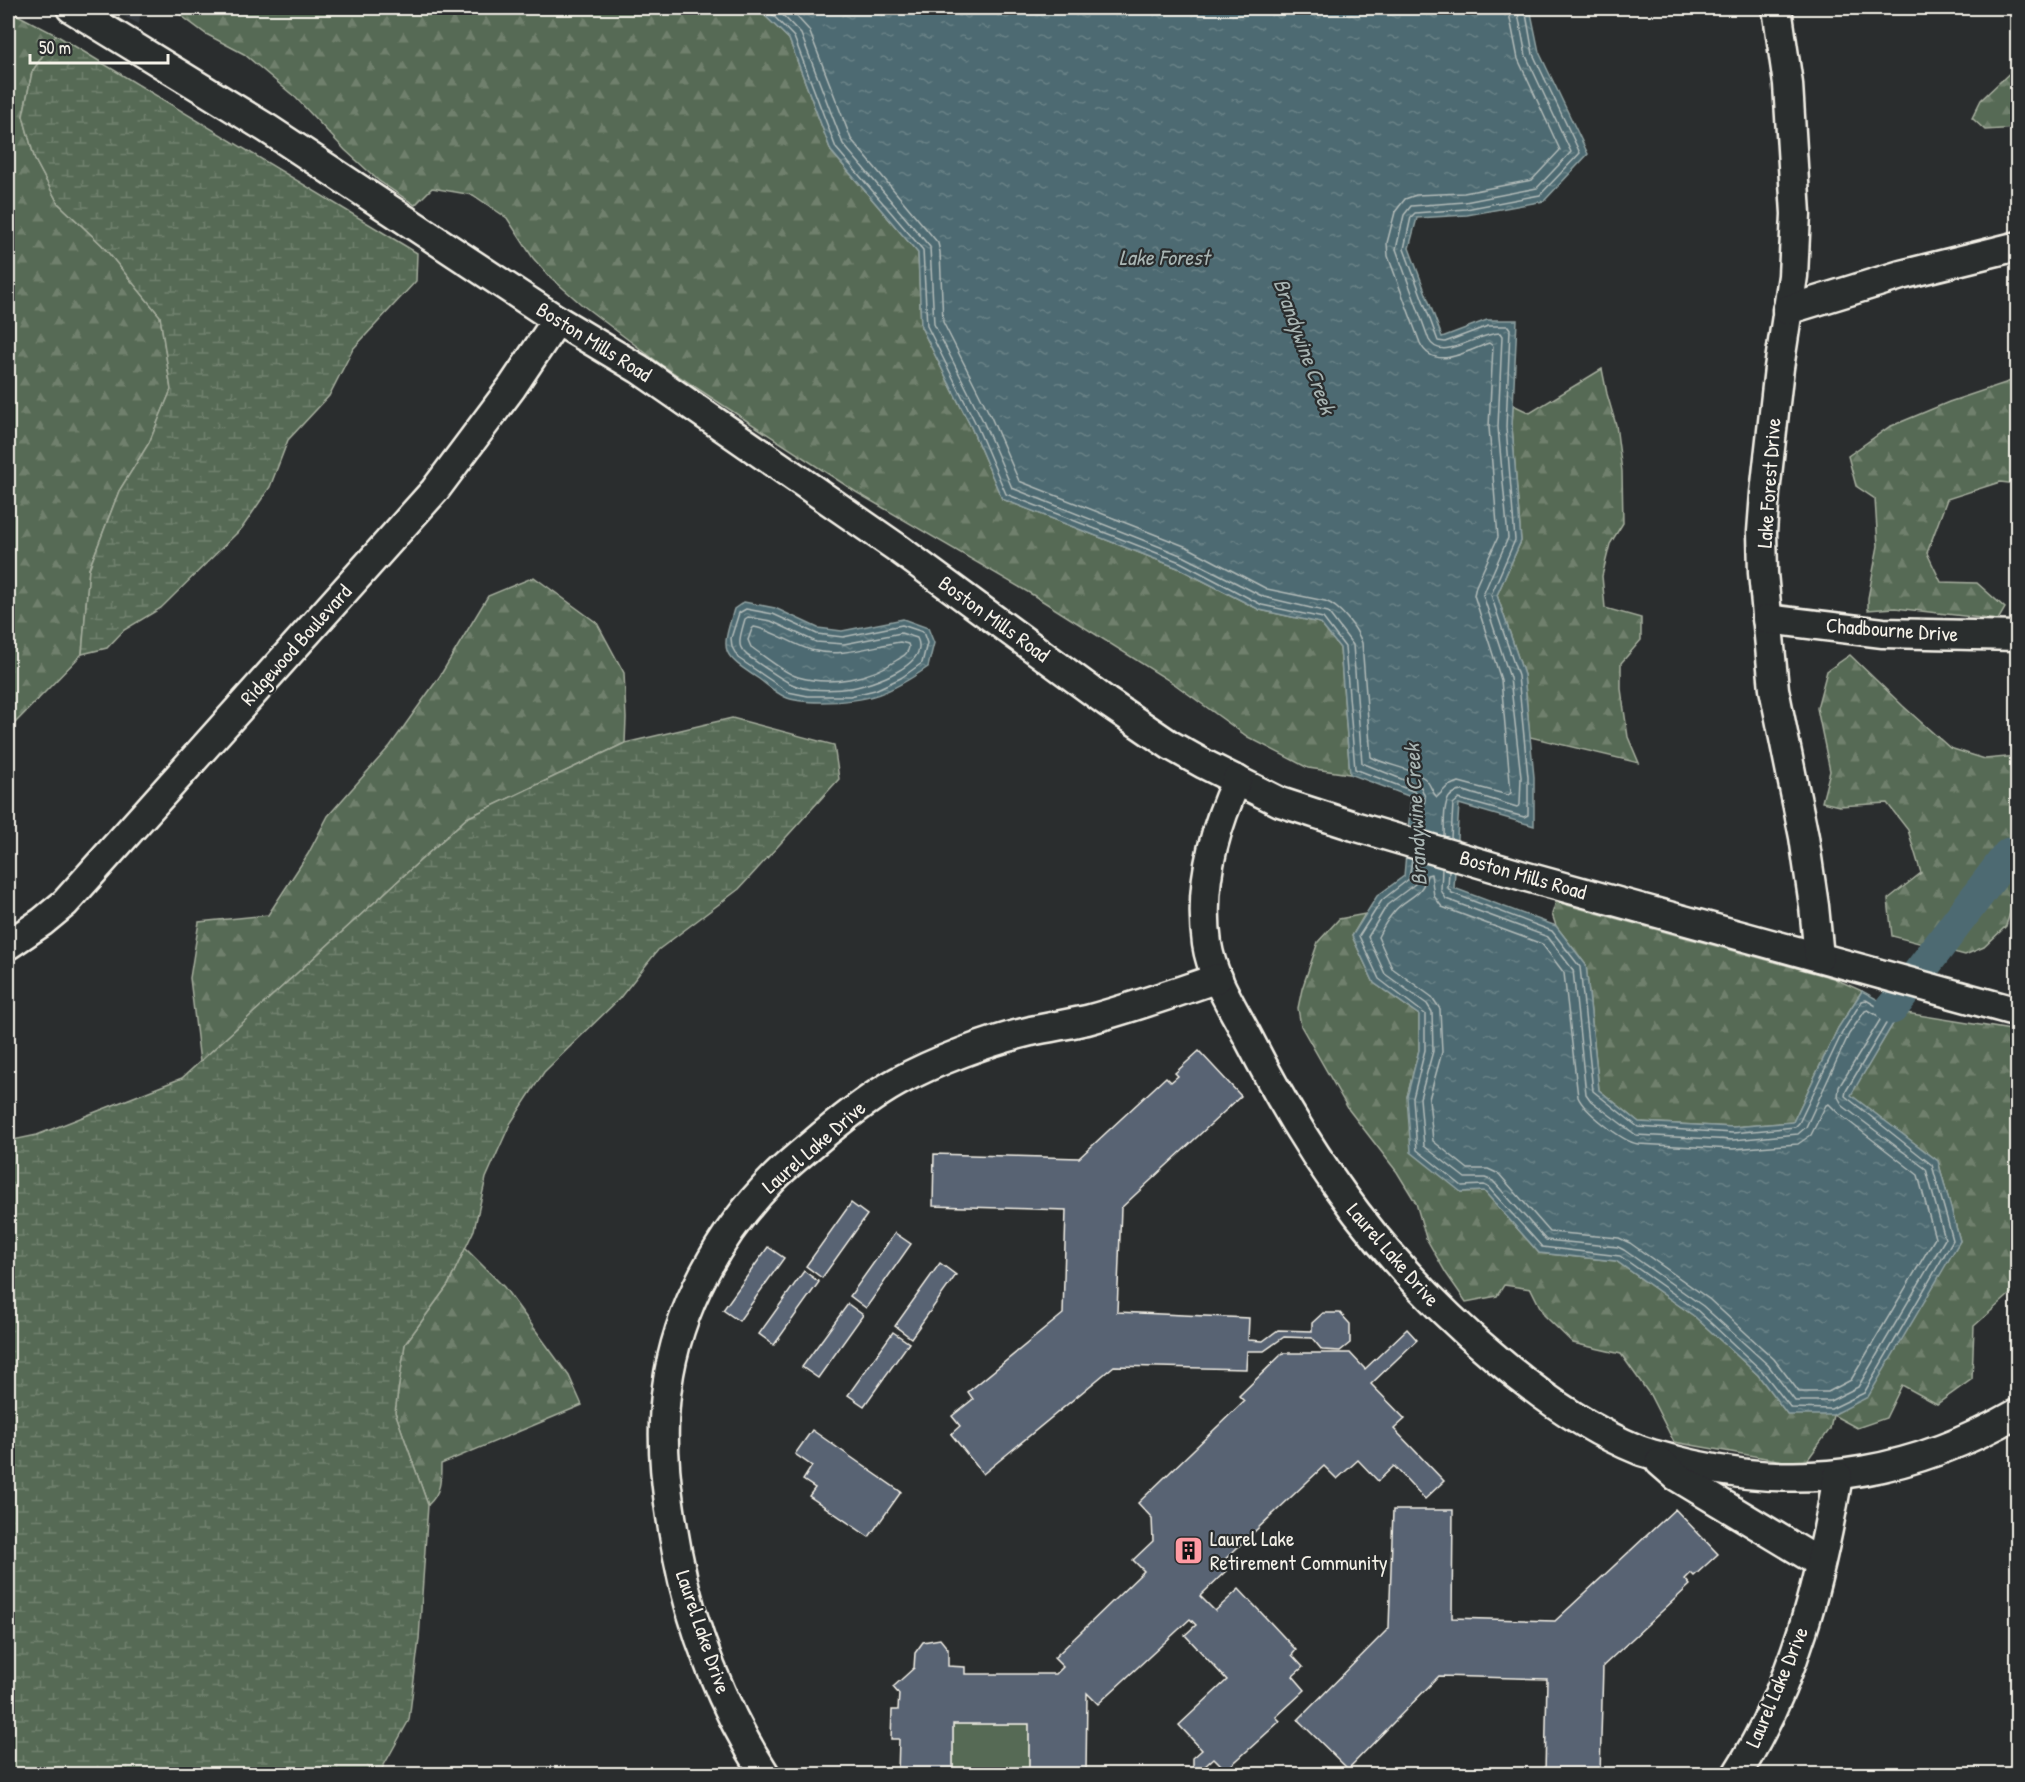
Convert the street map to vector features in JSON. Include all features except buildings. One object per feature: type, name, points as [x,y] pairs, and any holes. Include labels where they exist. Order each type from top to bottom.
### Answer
[{"type":"street","name":"Boston Mills Road","points":[[71,8],[268,129],[557,320],[639,369],[896,547],[1143,727],[1170,745],[1237,780],[1280,802],[1354,826],[1527,877],[2018,1012]]},
{"type":"street","name":"Lake Forest Drive","points":[[1777,8],[1792,123],[1796,214],[1793,276],[1777,379],[1763,523],[1763,573],[1774,689],[1806,849],[1819,957]]},
{"type":"street","points":[[1787,310],[1901,274],[2018,246]]},
{"type":"street","name":"Ridgewood Boulevard","points":[[8,945],[65,903],[435,490],[506,395],[557,320]]},
{"type":"street","name":"Chadbourne Drive","points":[[1767,619],[1883,633],[2018,636]]},
{"type":"street","name":"Laurel Lake Drive","points":[[1237,780],[1225,806],[1208,863],[1207,946],[1218,978],[1290,1116],[1335,1186],[1365,1226],[1400,1268],[1435,1304],[1516,1375],[1558,1406],[1605,1433],[1650,1454],[1723,1471],[1764,1476],[1838,1476],[1905,1462],[1984,1433],[2018,1413]]},
{"type":"street","name":"Laurel Lake Drive","points":[[765,1774],[733,1718],[704,1648],[681,1570],[667,1493],[664,1413],[667,1384],[676,1341],[696,1291],[724,1240],[774,1177],[841,1120],[898,1082],[946,1060],[1007,1038],[1150,1002],[1218,978]]},
{"type":"street","name":"Laurel Lake Drive","points":[[1650,1454],[1676,1476],[1821,1563]]},
{"type":"street","name":"Laurel Lake Drive","points":[[1737,1774],[1751,1751],[1788,1674],[1812,1599],[1838,1476]]},
{"type":"shaded area","points":[[108,8],[141,8],[139,24]]},
{"type":"green space","points":[[171,8],[757,8],[789,39],[831,151],[918,253],[921,327],[971,427],[1002,499],[1178,568],[1260,610],[1320,623],[1340,648],[1350,774],[1308,768],[1248,737],[1173,683],[1033,595],[856,492],[663,366],[581,304],[548,275],[533,258],[507,218],[473,195],[432,188],[415,205],[379,181],[345,150],[296,98],[244,54],[206,34]]},
{"type":"green space","points":[[8,10],[56,35],[32,72],[23,116],[35,160],[58,203],[102,245],[160,316],[171,390],[149,443],[119,491],[89,569],[82,654],[12,726],[8,727]]},
{"type":"green space","points":[[56,35],[417,253],[416,281],[353,349],[329,396],[288,440],[270,487],[242,528],[161,608],[124,630],[107,648],[82,654],[89,569],[119,491],[149,443],[171,390],[160,316],[102,245],[58,203],[35,160],[23,116],[32,72]]},
{"type":"green space","points":[[2017,66],[2017,128],[1985,130],[1972,118],[1981,100]]},
{"type":"green space","points":[[1602,369],[1616,425],[1622,471],[1623,523],[1610,544],[1602,576],[1605,608],[1641,618],[1641,640],[1621,663],[1621,689],[1628,737],[1639,763],[1530,737],[1524,675],[1497,595],[1521,541],[1512,427],[1513,405],[1530,413]]},
{"type":"green space","points":[[2017,379],[2017,484],[2000,482],[1947,499],[1927,553],[1941,582],[1977,583],[2005,608],[1998,620],[1895,608],[1868,610],[1868,598],[1878,546],[1875,499],[1856,486],[1848,456],[1889,427],[1949,402]]},
{"type":"green space","points":[[534,577],[597,623],[624,673],[625,743],[467,818],[200,1062],[190,978],[199,922],[268,915],[308,854],[328,816],[390,746],[440,676],[488,596]]},
{"type":"green space","points":[[1850,655],[1950,748],[1985,759],[2017,756],[2017,896],[2015,896],[2006,926],[1984,947],[1965,955],[1892,936],[1888,899],[1921,873],[1908,830],[1887,803],[1839,806],[1822,802],[1830,771],[1817,708],[1827,671]]},
{"type":"green space","points":[[732,718],[834,745],[839,779],[739,889],[658,950],[619,999],[544,1072],[510,1124],[486,1178],[474,1230],[448,1285],[405,1344],[395,1412],[428,1505],[419,1639],[409,1720],[379,1774],[8,1774],[8,1141],[37,1135],[182,1078],[467,818],[625,743]]},
{"type":"green space","points":[[1556,902],[1833,978],[1862,991],[1838,1028],[1793,1122],[1733,1127],[1639,1122],[1599,1090],[1586,965],[1556,926],[1552,914]]},
{"type":"green space","points":[[1365,914],[1352,936],[1374,983],[1419,1015],[1419,1050],[1407,1097],[1461,1192],[1484,1191],[1539,1253],[1616,1261],[1694,1316],[1758,1375],[1788,1415],[1928,1293],[1960,1241],[1938,1161],[1850,1095],[1900,1012],[2017,1031],[2017,1288],[1974,1326],[1972,1379],[1937,1404],[1902,1385],[1886,1418],[1857,1428],[1833,1415],[1830,1429],[1806,1462],[1789,1462],[1674,1442],[1650,1395],[1621,1354],[1573,1343],[1544,1315],[1531,1289],[1504,1285],[1497,1296],[1466,1302],[1426,1238],[1416,1203],[1397,1172],[1349,1110],[1301,1026],[1298,1008],[1318,942],[1339,919]]},
{"type":"green space","points":[[465,1248],[504,1287],[569,1376],[582,1405],[441,1464],[441,1476],[436,1496],[428,1505],[395,1412],[405,1344],[448,1285]]},
{"type":"green space","points":[[953,1724],[1029,1724],[1029,1774],[953,1774]]},
{"type":"water","name":"Lake Forest","points":[[757,8],[1530,8],[1539,52],[1588,154],[1544,201],[1467,215],[1417,218],[1409,248],[1442,337],[1487,320],[1517,320],[1512,427],[1521,541],[1497,595],[1524,675],[1534,777],[1534,826],[1459,804],[1454,888],[1556,926],[1586,965],[1599,1090],[1639,1122],[1733,1127],[1793,1122],[1838,1028],[1862,991],[1900,1012],[1851,1095],[1938,1161],[1960,1241],[1868,1397],[1833,1415],[1788,1415],[1758,1375],[1694,1316],[1616,1261],[1539,1253],[1484,1191],[1461,1192],[1411,1152],[1407,1097],[1419,1050],[1419,1015],[1374,983],[1352,936],[1377,896],[1404,876],[1411,797],[1350,774],[1340,648],[1320,623],[1260,610],[1178,568],[1002,499],[971,427],[921,327],[918,253],[831,151],[789,39]]},
{"type":"water","points":[[744,602],[775,608],[818,628],[842,631],[903,619],[928,628],[934,643],[928,667],[890,690],[866,698],[838,702],[789,699],[737,663],[727,651],[727,635],[734,609]]},
{"type":"waterway","points":[[1892,1008],[2009,854],[2018,857]]},
{"type":"place","name":"Laurel Lake Retirement Community","points":[[1189,1551]]},
{"type":"water label","name":"Brandywine Creek","points":[[1305,346]]},
{"type":"water label","name":"Brandywine Creek","points":[[1415,815]]}]
